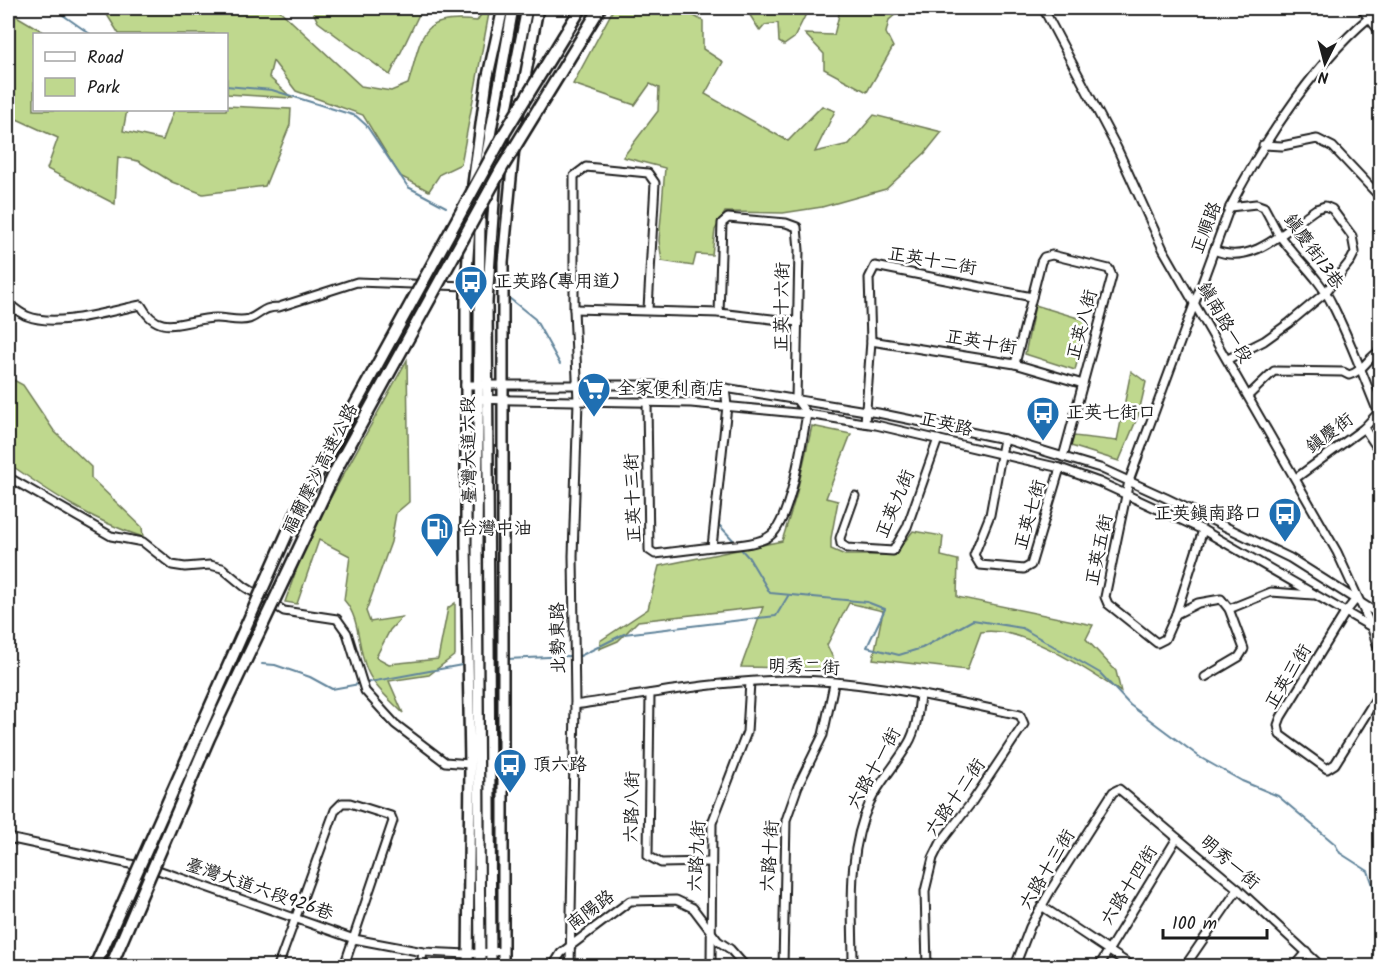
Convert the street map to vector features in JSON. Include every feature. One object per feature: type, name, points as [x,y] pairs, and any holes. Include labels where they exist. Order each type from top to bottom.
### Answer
[{"type":"highway","name":"福爾摩沙高速公路","points":[[95,966],[298,509],[504,132],[581,8]]},
{"type":"highway","name":"福爾摩沙高速公路","points":[[111,966],[209,738],[337,468],[502,168],[600,8]]},
{"type":"main road","name":"臺灣大道六段","points":[[468,966],[470,764],[465,399],[466,286],[473,184],[487,80],[503,8]]},
{"type":"main road","name":"臺灣大道六段","points":[[480,966],[482,385],[480,212],[486,158],[513,8]]},
{"type":"main road","name":"臺灣大道六段","points":[[482,385],[496,170],[527,8]]},
{"type":"main road","name":"臺灣大道六段","points":[[503,966],[503,385],[506,215],[516,126],[538,8]]},
{"type":"main road","name":"臺灣大道六段","points":[[482,399],[491,966]]},
{"type":"street","name":"鎮南路一段","points":[[1043,8],[1117,148],[1163,249],[1249,395],[1337,552],[1356,599],[1371,626],[1380,653]]},
{"type":"street","points":[[1361,8],[1380,32]]},
{"type":"street","name":"正順路","points":[[1127,495],[1129,481],[1230,207],[1263,145],[1315,75],[1380,9]]},
{"type":"street","points":[[1263,145],[1282,146],[1317,139],[1333,147],[1380,196]]},
{"type":"street","name":"北勢東路","points":[[570,966],[575,705],[573,556],[578,401],[574,309],[574,176],[586,167],[648,173],[655,183],[648,309]]},
{"type":"street","name":"鎮慶街13巷","points":[[1230,207],[1256,204],[1264,207],[1280,235],[1325,293],[1358,360],[1360,373],[1380,414]]},
{"type":"street","points":[[1215,250],[1233,256],[1244,255],[1280,235],[1316,209],[1325,206],[1332,209],[1352,236],[1355,252],[1325,293],[1264,341],[1228,359]]},
{"type":"street","name":"正英十六街","points":[[719,313],[723,224],[728,218],[786,223],[796,227],[799,236],[796,399]]},
{"type":"street","name":"正英八街","points":[[1016,364],[1044,257],[1053,255],[1109,269],[1112,276],[1063,457]]},
{"type":"street","name":"正英十二街","points":[[865,423],[868,411],[872,341],[869,278],[875,267],[1032,297]]},
{"type":"street","points":[[8,303],[26,316],[44,320],[61,320],[141,305],[148,318],[162,325],[172,325],[213,318],[248,320],[266,307],[279,307],[357,282],[466,286]]},
{"type":"street","points":[[574,309],[648,309],[719,313],[798,322]]},
{"type":"street","name":"正英十街","points":[[872,341],[1016,364],[1083,384]]},
{"type":"street","points":[[1249,395],[1279,369],[1343,372],[1349,375],[1360,373],[1372,356],[1380,351]]},
{"type":"street","name":"正英路","points":[[465,385],[576,384],[724,388],[868,411],[1004,439],[1100,468],[1129,481],[1290,558],[1380,615]]},
{"type":"street","points":[[724,388],[727,406],[712,547],[760,540],[770,537],[777,528],[794,483],[807,414],[796,399]]},
{"type":"street","name":"正英路","points":[[465,399],[647,401],[807,414],[865,423],[1060,468],[1127,495],[1203,530],[1380,632]]},
{"type":"street","name":"正英十三街","points":[[647,401],[649,550],[655,554],[712,547]]},
{"type":"street","name":"鎮慶街","points":[[1296,478],[1380,414]]},
{"type":"street","points":[[1364,428],[1380,452]]},
{"type":"street","name":"正英九街","points":[[855,496],[840,538],[841,544],[847,548],[894,551],[907,527],[938,439]]},
{"type":"street","name":"正英七街","points":[[1004,439],[990,515],[974,555],[980,565],[1024,569],[1031,565],[1060,468]]},
{"type":"street","points":[[8,477],[111,536],[143,542],[172,565],[185,567],[210,565],[222,568],[245,587],[284,611],[337,619],[347,633],[364,687],[395,724],[445,762],[470,764]]},
{"type":"street","name":"正英五街","points":[[1127,495],[1105,597],[1108,604],[1157,643],[1165,639],[1176,614],[1203,530]]},
{"type":"street","points":[[1229,609],[1271,592],[1312,595],[1345,613]]},
{"type":"street","points":[[1176,614],[1214,599],[1221,599],[1229,609],[1244,649],[1239,657],[1205,677]]},
{"type":"street","name":"正英三街","points":[[1356,599],[1281,717],[1278,725],[1280,735],[1327,769],[1335,764],[1380,692]]},
{"type":"street","name":"明秀二街","points":[[575,705],[750,682],[787,680],[920,695],[1020,715],[1024,724]]},
{"type":"street","name":"六路九街","points":[[711,966],[712,824],[747,732],[750,682]]},
{"type":"street","name":"六路十街","points":[[783,966],[786,820],[798,786],[823,735],[834,684]]},
{"type":"street","name":"六路八街","points":[[650,694],[648,856],[661,863],[711,862]]},
{"type":"street","name":"六路十一街","points":[[853,966],[853,867],[857,840],[870,801],[908,744],[916,726],[920,695]]},
{"type":"street","name":"六路十二街","points":[[927,966],[925,891],[933,858],[941,842],[972,802],[1024,724]]},
{"type":"street","name":"明秀一街","points":[[1113,792],[1119,789],[1238,889],[1322,966]]},
{"type":"street","name":"六路十三街","points":[[1015,966],[1030,927],[1113,792]]},
{"type":"street","points":[[278,966],[335,810],[342,803],[350,803],[391,816],[393,821],[344,966]]},
{"type":"street","name":"臺灣大道六段926巷","points":[[8,838],[159,870],[354,939],[423,951],[468,954],[503,951]]},
{"type":"street","name":"六路十四街","points":[[1098,966],[1177,838]]},
{"type":"street","points":[[1185,966],[1238,889]]},
{"type":"street","name":"南陽路","points":[[553,966],[557,957],[570,946],[630,901],[676,900],[693,908],[717,941],[730,949],[745,966]]},
{"type":"street","name":"六路十四街","points":[[1043,907],[1132,966]]},
{"type":"street","points":[[421,966],[423,951]]},
{"type":"street","points":[[1295,966],[1306,952]]},
{"type":"green space","points":[[97,8],[277,8],[361,86],[391,91],[408,84],[421,41],[433,26],[457,20],[477,21],[485,8],[490,8],[461,164],[440,174],[429,191],[400,176],[363,115],[296,91],[273,61],[269,77],[292,98],[228,94],[228,33],[118,33],[104,10]]},
{"type":"green space","points":[[313,8],[422,8],[390,75],[318,22]]},
{"type":"green space","points":[[614,8],[680,8],[703,21],[703,49],[723,62],[705,94],[788,141],[822,106],[835,111],[815,152],[849,144],[874,115],[942,132],[925,153],[886,189],[822,207],[783,213],[725,212],[715,230],[712,255],[696,254],[693,266],[662,261],[659,241],[665,168],[623,157],[658,111],[659,88],[650,84],[635,105],[573,84]]},
{"type":"green space","points":[[737,8],[809,8],[794,38],[784,45],[779,42],[778,23],[765,25],[760,31],[746,9]]},
{"type":"green space","points":[[836,8],[903,8],[889,20],[886,33],[893,47],[867,92],[824,69],[824,54],[805,34],[834,35],[839,15]]},
{"type":"green space","points":[[8,11],[45,33],[33,33],[33,111],[127,111],[123,131],[163,140],[174,111],[228,111],[228,106],[291,109],[290,125],[265,186],[203,194],[172,182],[138,161],[118,157],[115,204],[47,169],[58,138],[8,115]]},
{"type":"green space","points":[[1035,305],[1088,321],[1075,370],[1025,354]]},
{"type":"green space","points":[[407,360],[409,502],[396,513],[391,542],[366,611],[370,622],[402,617],[390,630],[376,657],[389,664],[438,659],[448,608],[455,603],[455,655],[429,675],[389,681],[403,713],[383,693],[367,670],[356,624],[344,600],[350,556],[319,540],[297,604],[285,602],[306,542]]},
{"type":"green space","points":[[1131,371],[1146,382],[1138,416],[1119,461],[1071,446],[1074,436],[1117,441]]},
{"type":"green space","points":[[8,377],[23,385],[54,431],[91,467],[91,478],[142,527],[143,537],[89,514],[8,463]]},
{"type":"green space","points":[[812,426],[851,434],[826,498],[838,501],[831,549],[845,555],[894,555],[913,531],[943,536],[941,556],[958,560],[957,597],[1093,625],[1086,639],[1116,671],[1121,692],[1054,651],[1015,635],[997,632],[981,632],[967,670],[873,659],[883,611],[849,603],[827,645],[838,669],[741,667],[763,607],[638,621],[618,641],[599,649],[600,641],[648,609],[659,566],[782,541],[796,496]]},
{"type":"waterway","points":[[53,8],[89,33]]},
{"type":"waterway","points":[[228,86],[272,90],[356,116],[366,125],[408,187],[446,207]]},
{"type":"waterway","points":[[509,298],[535,319],[560,364]]},
{"type":"waterway","points":[[720,526],[736,543]]},
{"type":"waterway","points":[[740,548],[749,558],[770,593],[867,602],[885,609],[867,647],[899,655],[922,648],[973,620],[1022,628],[1100,673],[1130,705],[1201,758],[1242,781],[1278,796],[1335,844],[1340,853],[1368,871],[1380,905]]},
{"type":"waterway","points":[[580,656],[624,634],[776,616],[788,596]]},
{"type":"waterway","points":[[507,659],[569,656]]},
{"type":"waterway","points":[[262,664],[275,665],[310,677],[332,689],[462,665]]},
{"type":"place","name":"正英路(專用道)","points":[[471,311]]},
{"type":"place","name":"全家便利商店","points":[[594,418]]},
{"type":"place","name":"正英七街口","points":[[1043,442]]},
{"type":"place","name":"正英鎮南路口","points":[[1285,543]]},
{"type":"place","name":"台灣中油","points":[[437,558]]},
{"type":"place","name":"頂六路","points":[[510,794]]}]
